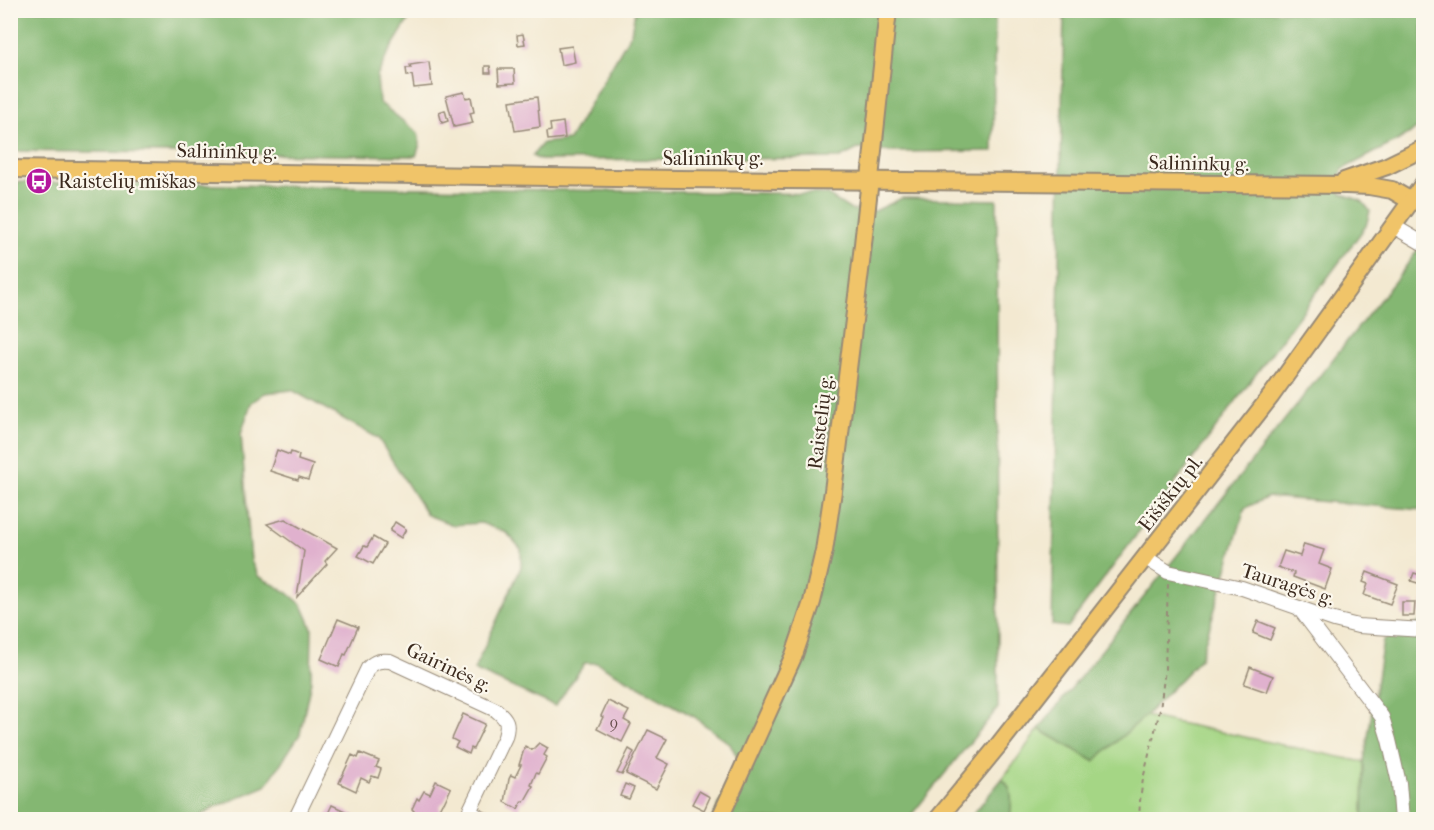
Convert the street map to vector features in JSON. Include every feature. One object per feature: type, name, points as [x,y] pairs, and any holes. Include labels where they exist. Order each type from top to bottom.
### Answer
[{"type":"main road","name":"Raistelių g.","points":[[719,819],[794,655],[813,602],[824,551],[870,180],[888,10]]},
{"type":"main road","points":[[1326,185],[1387,166],[1424,148]]},
{"type":"main road","name":"Salininkų g.","points":[[10,169],[677,179],[1326,185],[1382,188],[1392,190],[1411,201]]},
{"type":"main road","name":"Eišiškių pl.","points":[[938,819],[998,747],[1271,396],[1424,183]]},
{"type":"street","points":[[1393,226],[1424,244]]},
{"type":"street","name":"Tauragės g.","points":[[1146,558],[1168,572],[1242,588],[1334,620],[1358,626],[1424,630]]},
{"type":"street","points":[[1299,608],[1382,717],[1399,783],[1402,819]]},
{"type":"street","name":"Gairinės g.","points":[[295,819],[368,668],[374,662],[381,660],[390,661],[496,710],[507,721],[505,737],[467,816],[485,819]]},
{"type":"path","points":[[1139,819],[1143,778],[1160,710],[1166,669],[1168,572]]},
{"type":"green space","points":[[11,10],[410,11],[409,19],[387,55],[377,77],[379,102],[418,133],[420,144],[416,156],[11,151]]},
{"type":"green space","points":[[635,11],[995,11],[993,151],[894,152],[858,149],[840,158],[540,160],[532,156],[543,143],[569,140],[631,33]]},
{"type":"green space","points":[[1064,11],[1423,11],[1423,125],[1343,169],[1337,182],[1340,193],[1362,201],[1370,211],[1366,226],[1068,627],[1052,625]]},
{"type":"green space","points":[[11,182],[826,194],[851,210],[875,211],[902,198],[997,200],[998,708],[908,819],[712,819],[740,762],[730,744],[693,716],[597,663],[585,663],[555,706],[474,670],[521,567],[521,549],[507,533],[481,523],[453,525],[427,515],[378,438],[292,390],[265,393],[251,403],[241,434],[251,561],[258,576],[287,592],[302,605],[312,628],[311,681],[300,734],[266,786],[211,809],[195,819],[11,820]]},
{"type":"green space","points":[[1423,242],[1423,510],[1268,497],[1245,508],[1200,659],[1145,716],[1094,761],[1039,729],[1402,272]]},
{"type":"green space","points":[[1423,621],[1424,806],[1421,807],[1420,819],[1363,820],[1364,762],[1383,640]]},
{"type":"green space","points":[[1145,716],[1364,762],[1363,819],[1010,819],[1011,792],[1002,779],[1039,729],[1094,761]]},
{"type":"green space","points":[[1002,779],[1011,792],[1010,819],[969,819]]},
{"type":"building","points":[[523,34],[525,44],[518,45],[517,35]]},
{"type":"building","points":[[572,46],[575,62],[561,65],[558,48]]},
{"type":"building","points":[[429,62],[432,86],[414,88],[412,75],[407,76],[406,68],[411,68],[410,65]]},
{"type":"building","points":[[485,66],[490,66],[491,73],[485,73]]},
{"type":"building","points":[[498,69],[514,69],[515,83],[499,84]]},
{"type":"building","points":[[464,92],[466,98],[471,97],[474,112],[470,113],[473,123],[454,127],[446,96]]},
{"type":"building","points":[[537,97],[540,127],[515,131],[510,101]]},
{"type":"building","points":[[445,110],[448,121],[442,123],[439,112]]},
{"type":"building","points":[[563,122],[565,138],[548,140],[547,132],[551,131],[550,124]]},
{"type":"building","points":[[277,450],[290,455],[291,452],[299,455],[298,460],[313,465],[308,480],[299,477],[298,480],[270,471]]},
{"type":"building","points":[[285,519],[337,548],[325,561],[327,564],[297,597],[304,551],[267,524]]},
{"type":"building","points":[[395,522],[406,529],[401,538],[390,531]]},
{"type":"building","points":[[373,537],[385,544],[373,564],[358,556]]},
{"type":"building","points":[[1304,544],[1324,550],[1319,564],[1332,569],[1325,589],[1293,577],[1294,573],[1278,567],[1284,551],[1300,556]]},
{"type":"building","points":[[1367,572],[1398,584],[1390,604],[1364,595],[1368,584],[1363,582]]},
{"type":"building","points":[[1414,573],[1424,576],[1421,584],[1411,581]]},
{"type":"building","points":[[1424,599],[1424,614],[1419,614]]},
{"type":"building","points":[[1402,602],[1415,602],[1414,616],[1402,616]]},
{"type":"building","points":[[338,619],[358,627],[339,667],[321,659]]},
{"type":"building","points":[[1258,621],[1275,628],[1270,640],[1253,633]]},
{"type":"building","points":[[1250,667],[1273,676],[1267,692],[1244,684]]},
{"type":"building","points":[[608,701],[629,711],[624,720],[631,724],[622,742],[597,729]]},
{"type":"building","points":[[463,714],[485,724],[469,754],[455,747],[458,742],[452,739]]},
{"type":"building","points":[[648,730],[667,739],[657,758],[669,764],[656,789],[626,774]]},
{"type":"building","points":[[539,743],[548,748],[544,755],[547,757],[538,774],[536,773],[531,785],[533,786],[518,809],[505,802],[509,779],[511,775],[515,777],[521,765],[519,765],[525,746],[532,750]]},
{"type":"building","points":[[629,749],[634,752],[622,775],[617,773]]},
{"type":"building","points":[[360,753],[379,761],[376,767],[381,769],[378,778],[372,776],[369,782],[361,778],[356,791],[339,783],[352,755],[358,758]]},
{"type":"building","points":[[436,781],[451,788],[439,809],[442,810],[437,820],[419,820],[412,816],[414,811],[412,809],[417,798],[419,800],[424,791],[430,794]]},
{"type":"building","points":[[625,784],[634,788],[629,799],[620,796]]},
{"type":"building","points":[[699,791],[710,797],[704,810],[692,804]]},
{"type":"building","points":[[332,805],[356,816],[354,820],[325,820]]},
{"type":"place","name":"Raistelių miškas","points":[[39,181]]}]
